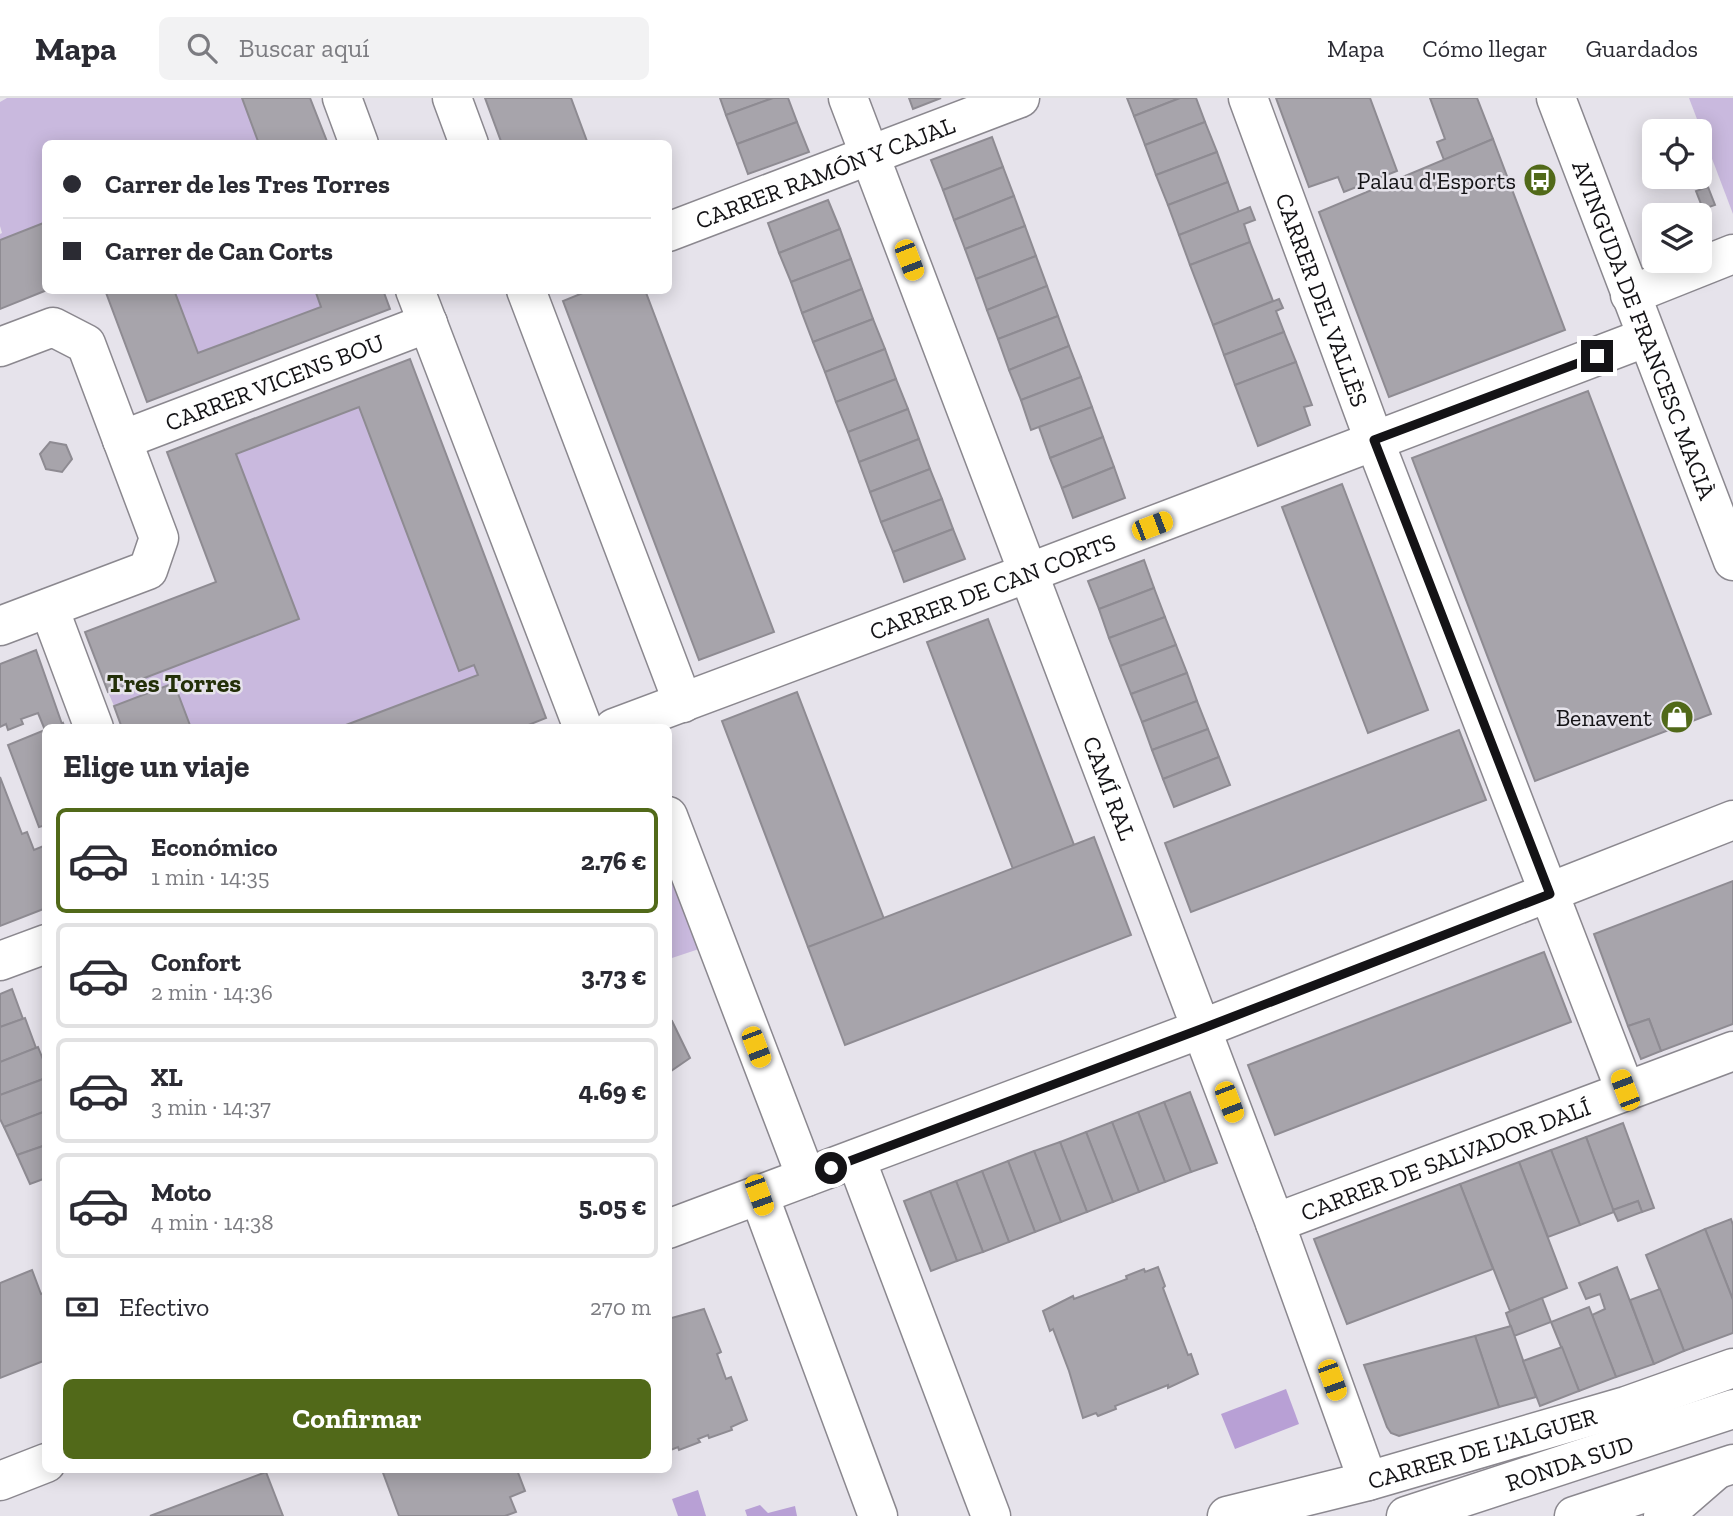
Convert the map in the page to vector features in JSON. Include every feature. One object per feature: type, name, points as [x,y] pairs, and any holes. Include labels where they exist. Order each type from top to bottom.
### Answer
[{"type":"street","points":[[342,98],[358,140]]},
{"type":"street","points":[[452,98],[468,140]]},
{"type":"street","name":"CAMÍ RAL","points":[[848,98],[1275,1223],[1368,1481]]},
{"type":"street","name":"CARRER RAMÓN Y CAJAL","points":[[672,230],[1020,98]]},
{"type":"street","name":"CARRER DEL VALLÈS","points":[[1248,98],[1374,440],[1625,1090]]},
{"type":"street","name":"AVINGUDA DE FRANCESC MACIÀ","points":[[1556,98],[1733,561]]},
{"type":"street","points":[[1630,295],[1733,254]]},
{"type":"street","points":[[528,294],[683,702]]},
{"type":"street","points":[[421,307],[581,724]]},
{"type":"street","name":"CARRER VICENS BOU","points":[[122,439],[421,307]]},
{"type":"street","points":[[0,347],[53,327],[86,344],[159,538],[148,570],[0,626]]},
{"type":"street","name":"CARRER DE CAN CORTS","points":[[632,724],[683,702],[1647,337]]},
{"type":"street","points":[[49,608],[92,724]]},
{"type":"street","points":[[672,1228],[1201,1029],[1733,820]]},
{"type":"street","points":[[672,826],[806,1177]]},
{"type":"street","points":[[0,961],[42,949]]},
{"type":"street","name":"CARRER DE SALVADOR DALÍ","points":[[1275,1223],[1625,1090],[1733,1052]]},
{"type":"street","points":[[856,1159],[991,1516]]},
{"type":"street","points":[[759,1195],[877,1516]]},
{"type":"street","name":"CARRER DE L'ALGUER","points":[[1227,1516],[1368,1481],[1626,1406],[1733,1368]]},
{"type":"street","name":"RONDA SUD","points":[[1406,1516],[1733,1409]]},
{"type":"street","points":[[0,1480],[42,1464]]},
{"type":"street","points":[[1574,1516],[1724,1467]]},
{"type":"street","points":[[1663,1516],[1724,1467]]},
{"type":"shaded area","points":[[7,98],[242,98],[258,140],[42,140],[42,223],[0,240],[0,102]]},
{"type":"shaded area","points":[[1689,98],[1733,98],[1733,214],[1712,159],[1712,119],[1697,119]]},
{"type":"shaded area","points":[[175,294],[316,294],[321,307],[198,353]]},
{"type":"shaded area","points":[[359,407],[478,675],[349,724],[189,724],[174,683],[114,706],[108,692],[299,619],[236,454]]},
{"type":"shaded area","points":[[672,826],[717,943],[672,958]]},
{"type":"shaded area","points":[[1286,1389],[1299,1424],[1235,1449],[1221,1414]]},
{"type":"shaded area","points":[[698,1490],[706,1516],[678,1516],[672,1499]]},
{"type":"shaded area","points":[[760,1505],[768,1513],[795,1506],[797,1516],[747,1516],[745,1510]]},
{"type":"building","points":[[242,98],[310,98],[326,140],[258,140]]},
{"type":"building","points":[[485,98],[571,98],[587,140],[501,140]]},
{"type":"building","points":[[720,98],[773,98],[726,115]]},
{"type":"building","points":[[773,98],[788,98],[797,122],[737,144],[726,115]]},
{"type":"building","points":[[909,98],[941,98],[913,109]]},
{"type":"building","points":[[1127,98],[1180,98],[1134,116]]},
{"type":"building","points":[[1180,98],[1196,98],[1205,122],[1145,145],[1134,116]]},
{"type":"building","points":[[1276,98],[1370,98],[1397,171],[1344,192],[1338,177],[1309,187]]},
{"type":"building","points":[[1430,98],[1477,98],[1493,139],[1444,160],[1437,142],[1445,139]]},
{"type":"building","points":[[797,122],[809,152],[748,174],[737,144]]},
{"type":"building","points":[[1205,122],[1217,152],[1156,175],[1145,145]]},
{"type":"building","points":[[992,137],[1003,167],[943,190],[931,160]]},
{"type":"building","points":[[1493,139],[1565,330],[1389,397],[1319,212]]},
{"type":"building","points":[[1217,152],[1228,182],[1168,205],[1156,175]]},
{"type":"building","points":[[1003,167],[1014,196],[954,220],[943,190]]},
{"type":"building","points":[[1228,182],[1239,212],[1179,235],[1168,205]]},
{"type":"building","points":[[1709,189],[1715,205],[1701,203],[1696,191]]},
{"type":"building","points":[[1014,196],[1025,226],[965,249],[954,220]]},
{"type":"building","points":[[828,200],[840,229],[779,253],[768,223]]},
{"type":"building","points":[[1250,207],[1255,220],[1244,224],[1250,242],[1190,265],[1179,235]]},
{"type":"building","points":[[42,224],[42,292],[0,309],[0,240]]},
{"type":"building","points":[[1025,226],[1036,256],[976,279],[965,249]]},
{"type":"building","points":[[840,229],[851,259],[791,282],[779,253]]},
{"type":"building","points":[[1250,242],[1273,301],[1213,325],[1190,265]]},
{"type":"building","points":[[1036,256],[1047,286],[987,310],[976,279]]},
{"type":"building","points":[[851,259],[862,289],[802,313],[791,282]]},
{"type":"building","points":[[1047,286],[1058,316],[998,339],[987,310]]},
{"type":"building","points":[[862,289],[873,319],[813,342],[802,313]]},
{"type":"building","points":[[106,294],[176,294],[198,353],[321,307],[316,294],[384,294],[390,309],[147,402]]},
{"type":"building","points":[[580,294],[647,294],[774,632],[699,660],[563,301]]},
{"type":"building","points":[[1279,299],[1283,308],[1276,311],[1284,332],[1224,355],[1213,325]]},
{"type":"building","points":[[1058,316],[1069,346],[1009,370],[998,339]]},
{"type":"building","points":[[873,319],[885,349],[825,372],[813,342]]},
{"type":"building","points":[[1284,332],[1296,362],[1235,385],[1224,355]]},
{"type":"building","points":[[1069,346],[1081,377],[1021,400],[1009,370]]},
{"type":"building","points":[[885,349],[896,379],[836,402],[825,372]]},
{"type":"building","points":[[410,359],[546,718],[531,724],[349,724],[478,675],[474,665],[459,671],[359,407],[236,454],[299,619],[108,692],[85,632],[216,582],[167,452]]},
{"type":"building","points":[[1296,362],[1312,405],[1304,407],[1310,425],[1258,446],[1235,385]]},
{"type":"building","points":[[1081,377],[1092,407],[1031,430],[1021,400]]},
{"type":"building","points":[[896,379],[908,409],[848,432],[836,402]]},
{"type":"building","points":[[1588,391],[1711,714],[1535,781],[1412,458]]},
{"type":"building","points":[[1092,407],[1103,437],[1050,458],[1039,427]]},
{"type":"building","points":[[908,409],[919,439],[859,462],[848,432]]},
{"type":"building","points":[[1103,437],[1114,467],[1062,488],[1050,458]]},
{"type":"building","points":[[919,439],[930,469],[870,492],[859,462]]},
{"type":"building","points":[[50,442],[66,445],[72,459],[62,472],[46,469],[40,454]]},
{"type":"building","points":[[1114,467],[1125,498],[1073,518],[1062,488]]},
{"type":"building","points":[[930,469],[942,499],[881,522],[870,492]]},
{"type":"building","points":[[1342,484],[1428,710],[1368,733],[1282,507]]},
{"type":"building","points":[[942,499],[953,529],[893,552],[881,522]]},
{"type":"building","points":[[953,529],[965,559],[904,582],[893,552]]},
{"type":"building","points":[[1144,560],[1154,588],[1099,609],[1088,581]]},
{"type":"building","points":[[1154,588],[1165,617],[1109,638],[1099,609]]},
{"type":"building","points":[[1165,617],[1176,645],[1120,666],[1109,638]]},
{"type":"building","points":[[988,619],[1074,845],[1013,869],[927,642]]},
{"type":"building","points":[[1176,645],[1187,673],[1131,694],[1120,666]]},
{"type":"building","points":[[36,650],[62,724],[43,724],[38,713],[21,719],[23,724],[8,730],[6,724],[0,727],[0,664]]},
{"type":"building","points":[[1187,673],[1197,701],[1142,722],[1131,694]]},
{"type":"building","points":[[174,683],[189,724],[121,724],[114,706]]},
{"type":"building","points":[[797,692],[884,919],[808,947],[722,721]]},
{"type":"building","points":[[1197,701],[1208,729],[1152,750],[1142,722]]},
{"type":"building","points":[[1208,729],[1219,757],[1163,779],[1152,750]]},
{"type":"building","points":[[1459,730],[1486,800],[1191,912],[1165,843]]},
{"type":"building","points":[[42,731],[42,826],[39,827],[8,745]]},
{"type":"building","points":[[1219,757],[1230,785],[1174,807],[1163,779]]},
{"type":"building","points":[[0,777],[22,834],[27,832],[34,850],[42,847],[42,910],[0,926]]},
{"type":"building","points":[[1094,837],[1131,935],[845,1045],[808,947]]},
{"type":"building","points":[[1733,881],[1733,1024],[1661,1051],[1649,1019],[1628,1026],[1594,934]]},
{"type":"building","points":[[1544,952],[1571,1022],[1275,1135],[1248,1065]]},
{"type":"building","points":[[12,989],[23,1019],[0,1027],[0,994]]},
{"type":"building","points":[[25,1018],[36,1048],[0,1062],[0,1027]]},
{"type":"building","points":[[1649,1019],[1661,1051],[1641,1059],[1628,1026]]},
{"type":"building","points":[[672,1021],[690,1058],[672,1070]]},
{"type":"building","points":[[38,1047],[42,1057],[42,1079],[0,1095],[0,1062]]},
{"type":"building","points":[[42,1079],[42,1113],[4,1127],[0,1119],[0,1095]]},
{"type":"building","points":[[1190,1092],[1217,1163],[1191,1172],[1164,1102]]},
{"type":"building","points":[[1164,1102],[1191,1172],[1165,1182],[1138,1112]]},
{"type":"building","points":[[1138,1112],[1165,1182],[1139,1192],[1112,1122]]},
{"type":"building","points":[[42,1113],[42,1146],[17,1155],[4,1127]]},
{"type":"building","points":[[1112,1122],[1139,1192],[1113,1202],[1086,1132]]},
{"type":"building","points":[[1623,1123],[1654,1208],[1642,1212],[1638,1201],[1613,1210],[1586,1137]]},
{"type":"building","points":[[1086,1132],[1113,1202],[1087,1212],[1060,1142]]},
{"type":"building","points":[[1586,1137],[1614,1212],[1580,1225],[1551,1150]]},
{"type":"building","points":[[1060,1142],[1087,1212],[1061,1222],[1034,1151]]},
{"type":"building","points":[[42,1146],[42,1180],[30,1184],[17,1155]]},
{"type":"building","points":[[1551,1150],[1580,1225],[1548,1237],[1519,1162]]},
{"type":"building","points":[[1034,1151],[1061,1222],[1035,1232],[1008,1161]]},
{"type":"building","points":[[1008,1161],[1035,1232],[1009,1242],[982,1171]]},
{"type":"building","points":[[1519,1162],[1567,1288],[1510,1311],[1460,1184]]},
{"type":"building","points":[[982,1171],[1009,1242],[983,1252],[956,1181]]},
{"type":"building","points":[[956,1181],[983,1252],[957,1261],[930,1191]]},
{"type":"building","points":[[1460,1184],[1493,1269],[1347,1324],[1314,1239]]},
{"type":"building","points":[[930,1191],[957,1261],[931,1271],[904,1201]]},
{"type":"building","points":[[1638,1201],[1642,1212],[1618,1221],[1613,1210]]},
{"type":"building","points":[[1731,1219],[1733,1225],[1733,1300],[1705,1229]]},
{"type":"building","points":[[1705,1229],[1733,1300],[1733,1333],[1684,1351],[1646,1255]]},
{"type":"building","points":[[1158,1267],[1188,1355],[1191,1354],[1198,1374],[1168,1388],[1168,1385],[1115,1406],[1116,1409],[1098,1416],[1096,1413],[1083,1418],[1069,1371],[1043,1311],[1073,1296],[1074,1299],[1127,1279],[1126,1276],[1144,1269],[1145,1272]]},
{"type":"building","points":[[1617,1267],[1654,1364],[1616,1377],[1592,1315],[1605,1309],[1600,1294],[1586,1299],[1579,1283]]},
{"type":"building","points":[[32,1270],[42,1294],[42,1362],[0,1378],[0,1283]]},
{"type":"building","points":[[1660,1289],[1684,1351],[1654,1364],[1630,1300]]},
{"type":"building","points":[[1542,1298],[1551,1322],[1514,1336],[1506,1313]]},
{"type":"building","points":[[1589,1307],[1616,1377],[1579,1391],[1551,1322]]},
{"type":"building","points":[[704,1309],[721,1352],[717,1354],[726,1379],[731,1377],[747,1420],[731,1427],[732,1430],[709,1438],[708,1435],[698,1439],[700,1442],[679,1450],[678,1447],[672,1449],[672,1318]]},
{"type":"building","points":[[1511,1326],[1536,1397],[1499,1407],[1475,1336]]},
{"type":"building","points":[[1475,1336],[1499,1407],[1399,1436],[1391,1433],[1364,1365]]},
{"type":"building","points":[[1562,1347],[1579,1391],[1540,1406],[1523,1361]]},
{"type":"building","points":[[266,1473],[283,1516],[150,1516]]},
{"type":"building","points":[[383,1473],[518,1473],[525,1491],[510,1497],[516,1512],[505,1516],[399,1516]]},
{"type":"place","name":"Palau d'Esports","points":[[1540,180]]},
{"type":"place","name":"Benavent","points":[[1677,717]]},
{"type":"district","name":"Tres Torres","points":[[174,683]]},
{"type":"route","points":[[831,1168],[1550,894],[1374,440],[1597,356]]}]
